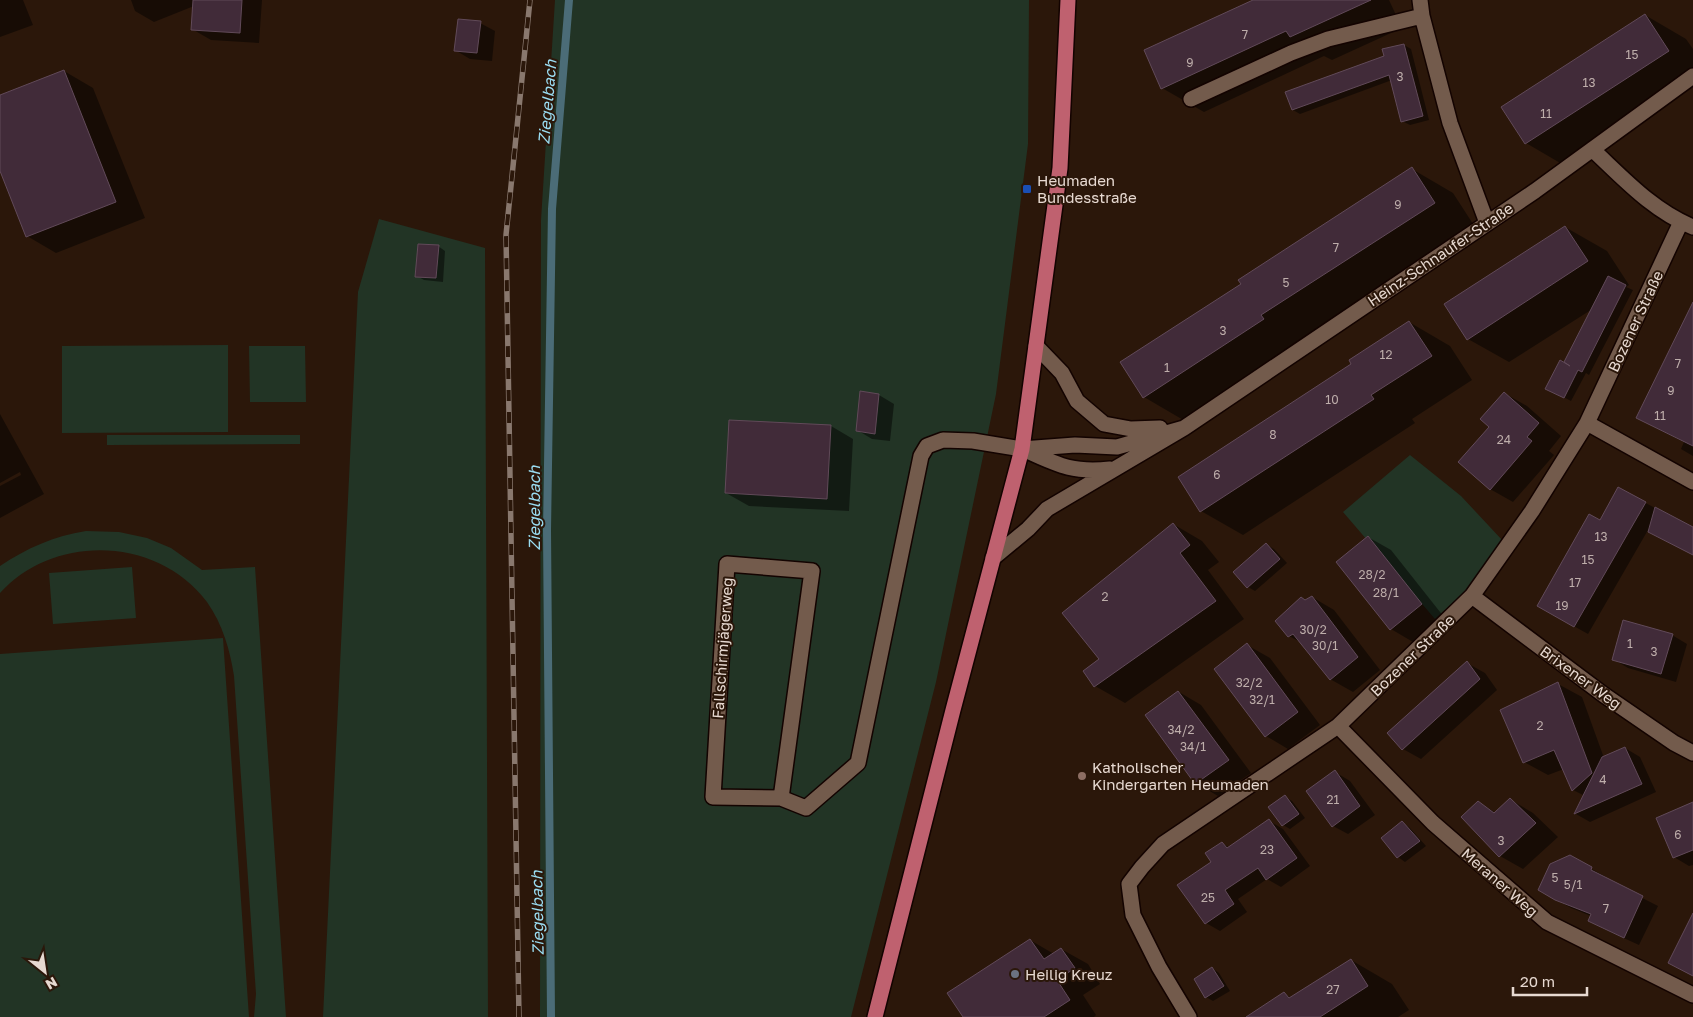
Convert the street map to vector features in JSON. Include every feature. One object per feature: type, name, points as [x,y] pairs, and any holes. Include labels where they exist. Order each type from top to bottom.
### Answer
[{"type":"main road","points":[[875,1017],[1022,449],[1060,168],[1068,0]]},
{"type":"street","points":[[1420,0],[1422,16],[1450,123],[1487,223]]},
{"type":"street","points":[[1191,99],[1291,53],[1328,39],[1422,16]]},
{"type":"street","name":"Heinz-Schnaufer-Straße","points":[[993,558],[1028,529],[1047,508],[1184,428],[1593,150],[1693,76]]},
{"type":"street","points":[[1593,150],[1640,195],[1689,224]]},
{"type":"street","name":"Bozener Straße","points":[[1189,1017],[1159,967],[1133,916],[1129,884],[1142,866],[1163,844],[1338,726],[1472,596],[1532,511],[1587,423],[1689,224]]},
{"type":"street","points":[[1036,346],[1062,373],[1077,401],[1104,424],[1131,430],[1184,428]]},
{"type":"street","points":[[1587,423],[1693,482]]},
{"type":"street","name":"Heinz-Schnaufer-Straße","points":[[1022,449],[1075,445],[1117,447],[1184,428]]},
{"type":"street","name":"Fallschirmjägerweg","points":[[781,798],[812,571],[727,564],[712,797],[781,798],[806,808],[858,763],[919,464],[927,446],[943,440],[973,441],[1022,449]]},
{"type":"street","name":"Heinz-Schnaufer-Straße","points":[[1022,449],[1071,470],[1092,471],[1116,468]]},
{"type":"street","name":"Brixener Weg","points":[[1472,596],[1604,695],[1674,743],[1693,753]]},
{"type":"street","name":"Meraner Weg","points":[[1338,726],[1433,823],[1547,922],[1693,995]]},
{"type":"green space","points":[[555,0],[1029,0],[1028,144],[996,394],[936,682],[851,1017],[540,1017],[541,220]]},
{"type":"green space","points":[[379,219],[485,248],[488,1017],[323,1017],[358,292]]},
{"type":"green space","points":[[228,345],[228,432],[62,433],[62,346]]},
{"type":"green space","points":[[249,346],[305,346],[306,402],[250,402]]},
{"type":"green space","points":[[107,435],[300,435],[300,444],[107,445]]},
{"type":"green space","points":[[1410,455],[1461,496],[1503,541],[1467,590],[1435,619],[1343,512]]},
{"type":"green space","points":[[86,531],[119,532],[147,538],[171,548],[202,570],[255,567],[286,1017],[254,1017],[256,994],[234,676],[225,638],[207,602],[186,580],[162,564],[134,554],[105,550],[76,552],[48,560],[22,573],[0,593],[0,566],[41,544],[63,536]]},
{"type":"green space","points":[[132,567],[136,618],[53,624],[49,573]]},
{"type":"green space","points":[[223,638],[249,1017],[0,1017],[0,654]]},
{"type":"building","points":[[193,0],[242,0],[240,33],[191,30]]},
{"type":"building","points":[[1253,0],[1371,0],[1290,37],[1286,31],[1161,89],[1144,50]]},
{"type":"building","points":[[1645,14],[1669,51],[1525,144],[1501,107]]},
{"type":"building","points":[[458,19],[481,21],[477,53],[454,51]]},
{"type":"building","points":[[1404,44],[1423,116],[1401,122],[1389,75],[1292,110],[1285,92],[1384,56],[1382,49]]},
{"type":"building","points":[[64,70],[116,202],[26,237],[0,171],[0,95]]},
{"type":"building","points":[[1412,167],[1435,203],[1261,315],[1264,319],[1143,398],[1120,362],[1241,284],[1238,280]]},
{"type":"building","points":[[1565,226],[1588,261],[1467,340],[1444,304]]},
{"type":"building","points":[[418,244],[439,245],[436,278],[415,277]]},
{"type":"building","points":[[1608,276],[1626,285],[1582,372],[1578,370],[1564,398],[1545,389],[1560,360],[1570,366],[1564,362]]},
{"type":"building","points":[[1693,302],[1693,446],[1636,418]]},
{"type":"building","points":[[1409,321],[1432,356],[1371,395],[1374,399],[1200,512],[1178,477],[1351,364],[1349,360]]},
{"type":"building","points":[[860,391],[879,394],[875,434],[856,431]]},
{"type":"building","points":[[1504,392],[1539,423],[1527,437],[1532,441],[1490,490],[1458,462],[1489,427],[1480,419]]},
{"type":"building","points":[[729,420],[831,425],[827,499],[725,493]]},
{"type":"building","points":[[1618,487],[1646,502],[1574,627],[1537,606],[1589,514],[1600,520]]},
{"type":"building","points":[[1655,507],[1693,527],[1693,555],[1648,532]]},
{"type":"building","points":[[1173,523],[1190,545],[1180,553],[1216,601],[1094,687],[1083,671],[1099,659],[1062,613]]},
{"type":"building","points":[[1368,536],[1422,604],[1390,630],[1336,562]]},
{"type":"building","points":[[1266,543],[1280,559],[1247,588],[1233,572]]},
{"type":"building","points":[[1312,596],[1358,657],[1330,680],[1293,634],[1288,637],[1275,621],[1301,597],[1305,600]]},
{"type":"building","points":[[1623,620],[1673,634],[1661,674],[1612,660]]},
{"type":"building","points":[[1247,643],[1298,712],[1265,737],[1214,669]]},
{"type":"building","points":[[1467,661],[1480,679],[1402,750],[1387,733]]},
{"type":"building","points":[[1558,682],[1592,773],[1572,791],[1554,750],[1523,763],[1500,710]]},
{"type":"building","points":[[1178,691],[1229,760],[1195,784],[1145,715]]},
{"type":"building","points":[[1625,747],[1642,784],[1574,814],[1602,757]]},
{"type":"building","points":[[1335,770],[1360,806],[1332,827],[1306,791]]},
{"type":"building","points":[[1285,795],[1299,814],[1282,826],[1268,807]]},
{"type":"building","points":[[1510,798],[1536,823],[1499,857],[1461,817],[1478,801],[1494,813]]},
{"type":"building","points":[[1693,802],[1693,850],[1673,858],[1656,818]]},
{"type":"building","points":[[1269,819],[1297,858],[1266,880],[1258,868],[1225,890],[1234,904],[1205,924],[1177,885],[1211,862],[1205,853],[1222,842],[1227,848]]},
{"type":"building","points":[[1402,821],[1420,841],[1397,858],[1381,838]]},
{"type":"building","points":[[1570,855],[1592,867],[1591,870],[1643,896],[1624,938],[1588,921],[1591,914],[1555,900],[1538,890],[1550,864]]},
{"type":"building","points":[[1693,913],[1693,976],[1668,963]]},
{"type":"building","name":"Heilig Kreuz","points":[[1030,939],[1044,959],[1061,948],[1075,968],[1057,980],[1070,1000],[1044,1017],[963,1017],[947,993]]},
{"type":"building","points":[[1351,959],[1368,986],[1320,1017],[1246,1017],[1284,992],[1289,998]]},
{"type":"building","points":[[1212,967],[1224,986],[1205,998],[1194,979]]},
{"type":"waterway","name":"Ziegelbach","points":[[551,1017],[547,530],[552,209],[569,0]]},
{"type":"railway","points":[[519,1017],[506,235],[530,0]]},
{"type":"place","name":"Heumaden Bundesstraße","points":[[1027,189]]},
{"type":"place","name":"Katholischer Kindergarten Heumaden","points":[[1082,776]]},
{"type":"place","name":"Heilig Kreuz","points":[[1015,974]]}]
